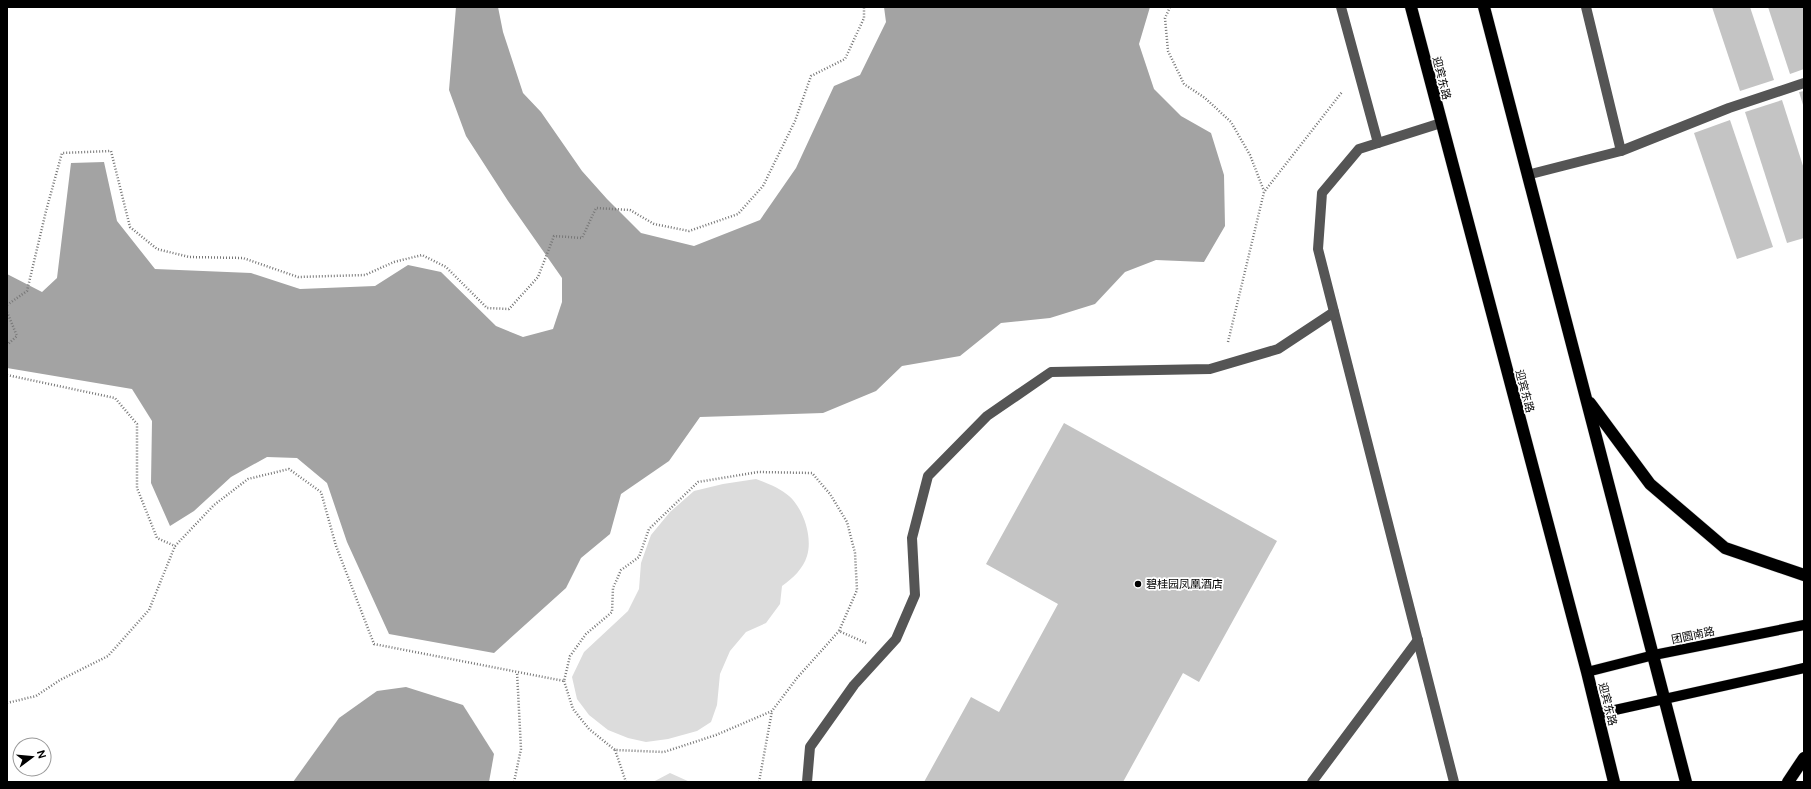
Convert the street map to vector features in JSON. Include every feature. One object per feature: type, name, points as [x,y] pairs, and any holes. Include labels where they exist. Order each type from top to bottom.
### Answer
[{"type":"highway","name":"迎宾东路","points":[[1411,7],[1587,672],[1614,782]]},
{"type":"highway","points":[[1484,7],[1686,782]]},
{"type":"highway","points":[[1586,398],[1650,484],[1725,548],[1804,575]]},
{"type":"highway","points":[[1788,782],[1804,758]]},
{"type":"main road","name":"团圆南路","points":[[1587,672],[1654,656],[1804,625]]},
{"type":"main road","points":[[1597,714],[1804,668]]},
{"type":"street","points":[[1341,7],[1378,143]]},
{"type":"street","points":[[1586,7],[1621,151]]},
{"type":"street","points":[[1527,175],[1621,151],[1729,108],[1804,83]]},
{"type":"street","points":[[1441,123],[1359,149],[1322,193],[1318,249],[1454,782]]},
{"type":"street","points":[[807,782],[810,747],[854,685],[896,639],[915,595],[912,538],[928,476],[987,416],[1051,372],[1210,369],[1278,349],[1334,312]]},
{"type":"street","points":[[1312,782],[1418,640]]},
{"type":"path","points":[[7,306],[27,291],[46,211],[62,153],[111,151],[130,227],[157,249],[189,257],[243,258],[298,277],[365,275],[394,262],[422,255],[446,267],[487,308],[509,308],[538,277],[554,236],[582,238],[596,208],[630,210],[654,224],[689,231],[738,214],[763,186],[795,121],[811,76],[845,59],[864,18],[864,7]]},
{"type":"path","points":[[1170,7],[1165,18],[1168,51],[1184,84],[1205,98],[1231,122],[1250,155],[1264,192]]},
{"type":"path","points":[[1222,366],[1264,192],[1358,71]]},
{"type":"path","points":[[7,312],[17,336],[7,345]]},
{"type":"path","points":[[7,375],[115,398],[137,424],[138,488],[154,531],[157,538],[175,546]]},
{"type":"path","points":[[7,703],[36,696],[60,680],[108,656],[148,610],[175,546],[214,505],[248,479],[289,469],[321,492],[336,546],[374,644],[564,681]]},
{"type":"path","points":[[626,782],[615,750],[589,729],[573,709],[564,681],[570,656],[586,634],[612,612],[613,588],[621,570],[639,557],[649,529],[698,482],[758,472],[812,473],[830,494],[847,522],[855,553],[857,590],[839,631],[797,678],[772,711],[759,782]]},
{"type":"path","points":[[839,631],[885,651]]},
{"type":"path","points":[[514,782],[520,749],[517,672]]},
{"type":"path","points":[[615,750],[664,752],[716,735],[772,711]]},
{"type":"shaded area","points":[[456,7],[498,7],[503,32],[523,93],[541,112],[582,171],[641,233],[694,246],[760,220],[796,168],[834,86],[860,75],[886,22],[884,7],[1150,7],[1139,44],[1154,89],[1181,116],[1211,133],[1224,175],[1225,226],[1204,262],[1156,260],[1125,272],[1095,304],[1050,318],[1001,323],[960,356],[902,366],[876,391],[823,413],[700,417],[669,461],[621,494],[610,534],[581,558],[566,588],[494,653],[389,634],[347,542],[327,483],[297,458],[267,457],[231,477],[194,511],[170,526],[151,483],[152,421],[132,389],[7,368],[7,274],[42,292],[57,278],[71,163],[104,162],[117,221],[155,269],[251,273],[300,289],[375,286],[408,265],[441,272],[496,326],[523,337],[553,329],[562,302],[562,278],[508,201],[466,136],[449,90]]},
{"type":"shaded area","points":[[756,479],[782,491],[794,501],[806,523],[809,548],[805,561],[800,569],[782,586],[780,604],[766,623],[746,632],[730,651],[720,674],[717,705],[711,722],[697,731],[668,739],[646,742],[628,738],[608,730],[589,715],[577,699],[572,677],[584,652],[628,611],[639,589],[641,563],[651,535],[670,512],[694,491],[723,484]]},
{"type":"shaded area","points":[[406,687],[463,705],[494,754],[489,782],[293,782],[339,718],[377,691]]},
{"type":"shaded area","points":[[670,773],[690,782],[653,782]]},
{"type":"building","points":[[1712,7],[1750,7],[1774,80],[1740,91]]},
{"type":"building","points":[[1768,7],[1804,7],[1804,69],[1790,74]]},
{"type":"building","points":[[1804,91],[1804,108],[1799,92]]},
{"type":"building","points":[[1782,100],[1804,169],[1804,238],[1787,243],[1745,112]]},
{"type":"building","points":[[1730,120],[1773,247],[1737,259],[1694,133]]},
{"type":"building","name":"碧桂园凤凰酒店","points":[[1064,423],[1277,541],[1199,682],[1183,673],[1123,782],[924,782],[971,697],[999,712],[1058,604],[986,564]]},
{"type":"place","name":"碧桂园凤凰酒店","points":[[1138,584]]}]
